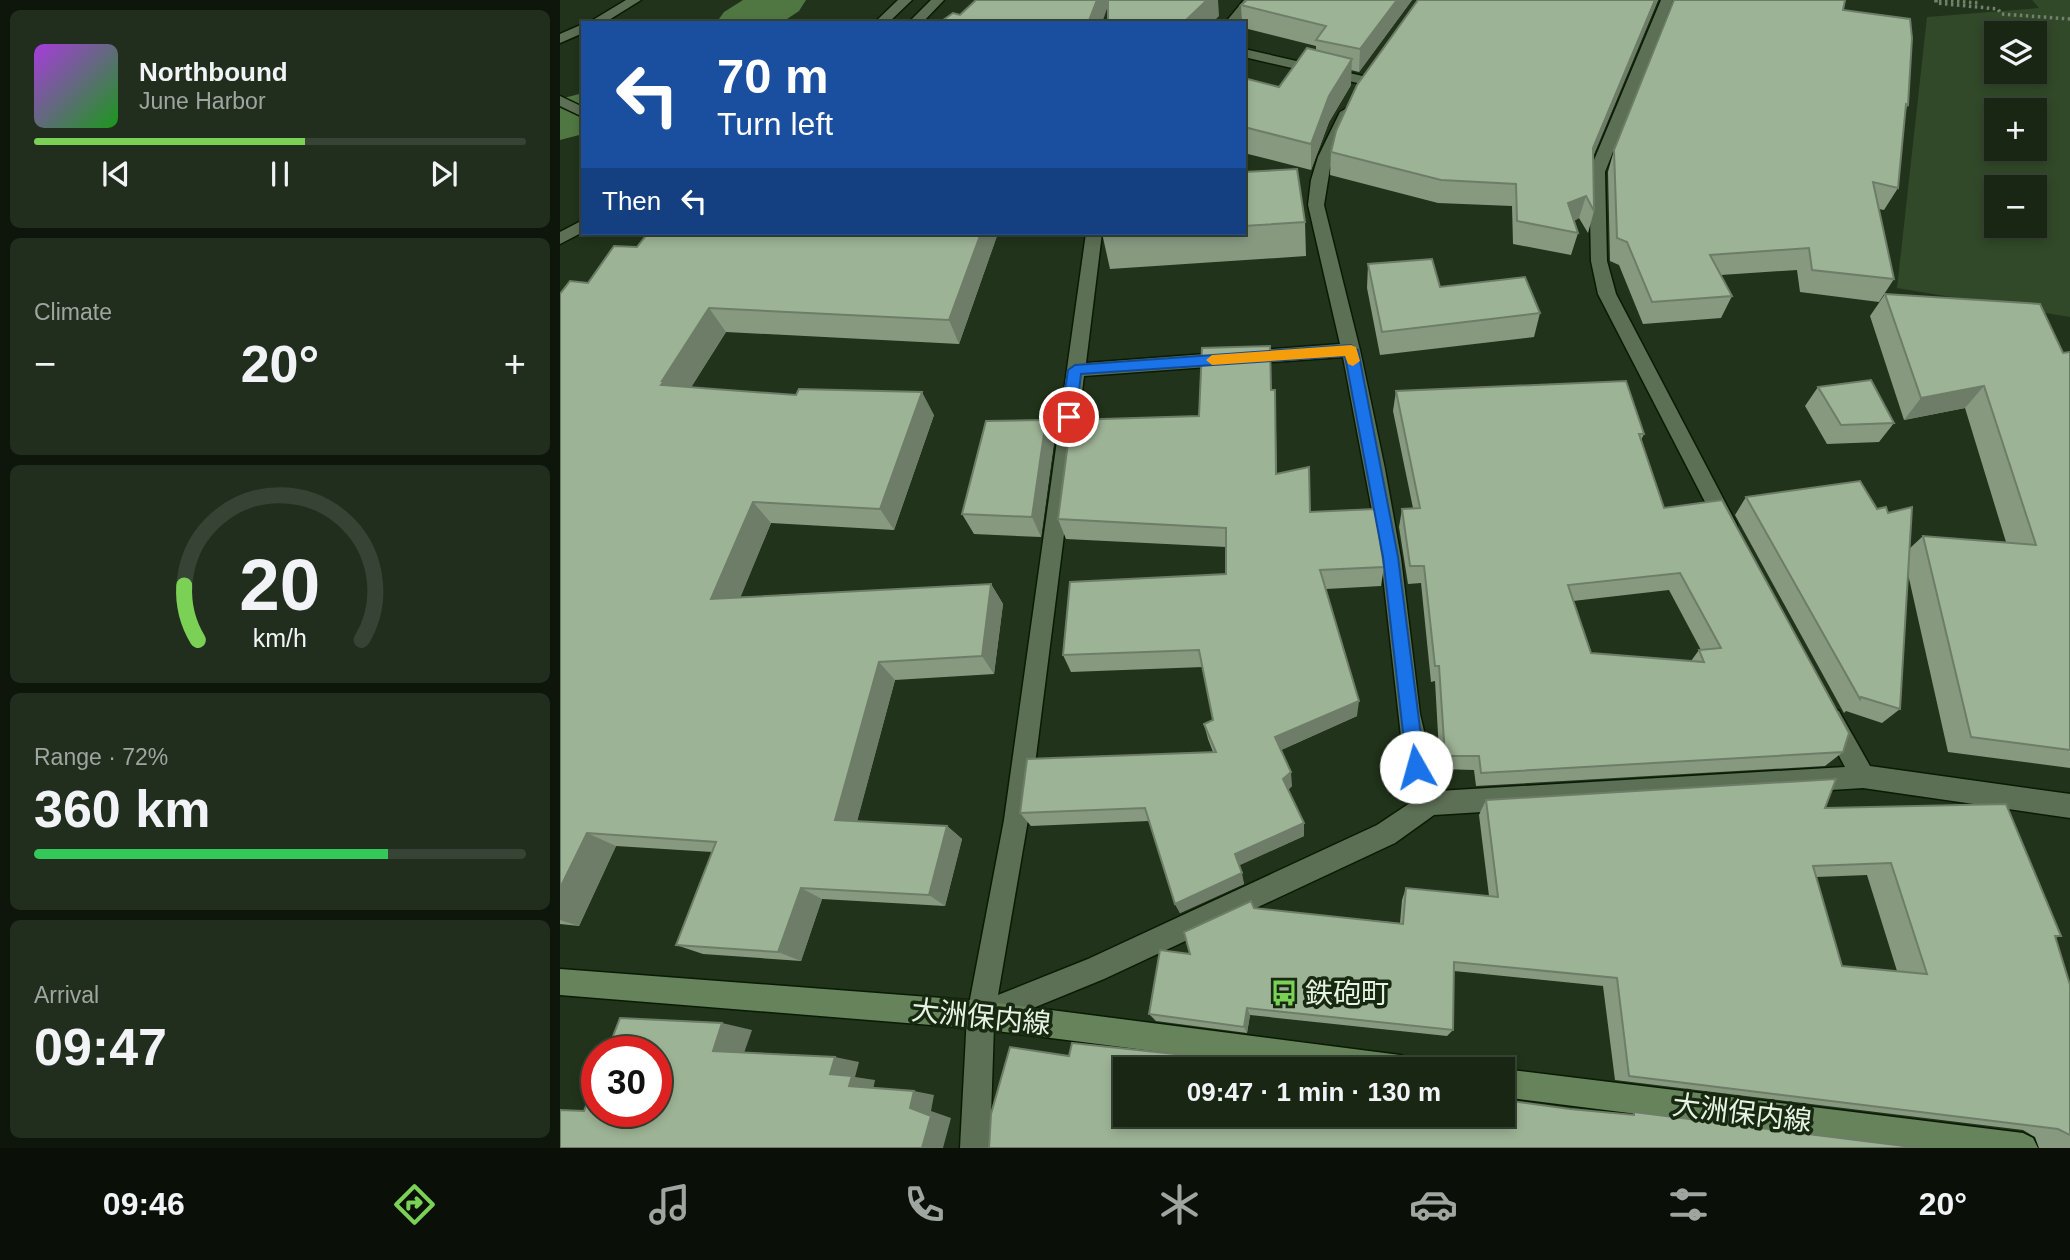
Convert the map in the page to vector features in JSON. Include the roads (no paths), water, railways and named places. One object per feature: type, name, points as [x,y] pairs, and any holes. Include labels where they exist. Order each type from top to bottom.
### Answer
[{"type":"main road","name":"大洲保内線","points":[[560,982],[981,1015],[1307,1057]]},
{"type":"main road","name":"大洲保内線","points":[[1515,1084],[2023,1148]]},
{"type":"street","points":[[598,21],[635,0]]},
{"type":"street","points":[[882,21],[906,0]]},
{"type":"street","points":[[916,21],[938,0]]},
{"type":"street","points":[[1233,21],[1251,0]]},
{"type":"street","points":[[1667,0],[1597,172],[1600,261],[1607,295],[1734,538]]},
{"type":"street","points":[[560,39],[581,29]]},
{"type":"street","points":[[1246,53],[1366,75],[1327,152],[1316,183],[1316,205],[1351,350],[1390,557],[1416,767],[1430,804]]},
{"type":"street","points":[[560,100],[581,112]]},
{"type":"street","points":[[560,239],[581,226]]},
{"type":"street","points":[[975,1148],[981,1015],[1016,820],[1094,235]]},
{"type":"street","points":[[1075,370],[1351,350]]},
{"type":"street","points":[[1824,705],[1863,777]]},
{"type":"street","points":[[981,1015],[1095,970],[1386,834],[1430,804],[1491,798],[1863,777],[2070,806]]},
{"type":"waterway","points":[[746,21],[780,0]]},
{"type":"waterway","points":[[560,122],[581,112]]},
{"type":"place","name":"鉄砲町","points":[[1284,993]]}]
